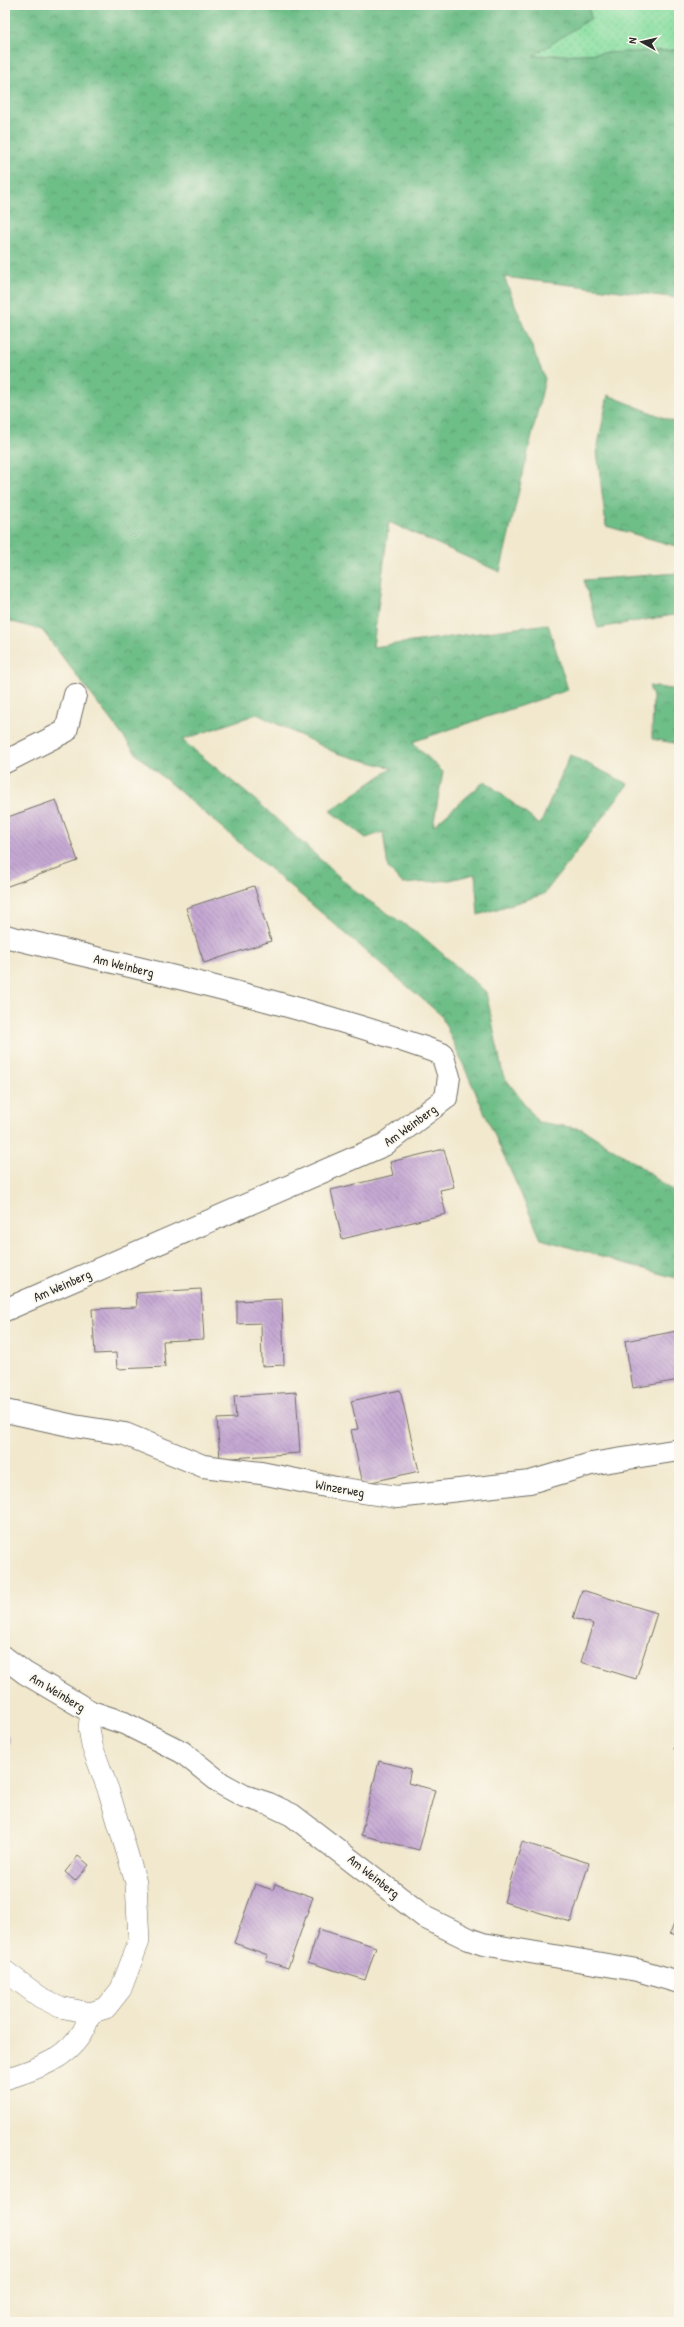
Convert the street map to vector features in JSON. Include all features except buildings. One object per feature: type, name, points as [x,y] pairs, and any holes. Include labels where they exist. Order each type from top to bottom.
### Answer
[{"type":"street","points":[[5,762],[66,731],[75,695]]},
{"type":"street","name":"Am Weinberg","points":[[5,936],[231,991],[389,1035],[442,1054],[449,1077],[446,1098],[384,1145],[5,1310]]},
{"type":"street","name":"Winzerweg","points":[[5,1411],[74,1426],[125,1434],[203,1466],[261,1473],[336,1488],[397,1497],[530,1482],[591,1464],[679,1450]]},
{"type":"street","name":"Am Weinberg","points":[[5,1658],[25,1672],[91,1712],[124,1723],[182,1752],[228,1787],[244,1796],[269,1804],[292,1815],[426,1918],[469,1940],[500,1947],[637,1970],[679,1982]]},
{"type":"lane","name":"Am Weinberg","points":[[90,2013],[106,2008],[122,1989],[139,1942],[136,1883],[109,1792],[92,1746],[89,1728],[91,1712]]},
{"type":"lane","points":[[5,1971],[40,1997],[60,2007],[90,2013],[87,2026],[60,2058],[36,2069],[5,2079]]},
{"type":"green space","points":[[5,5],[588,5],[591,18],[533,56],[679,50],[679,298],[504,277],[545,379],[500,572],[389,522],[373,647],[548,624],[568,690],[412,742],[443,772],[433,826],[485,781],[540,825],[570,755],[628,784],[544,894],[478,915],[475,874],[450,880],[403,884],[388,868],[383,832],[366,838],[330,811],[392,768],[336,753],[257,714],[182,740],[261,805],[357,893],[422,936],[486,992],[503,1075],[538,1122],[582,1129],[637,1164],[679,1196],[679,1279],[541,1239],[441,1015],[138,756],[42,630],[5,620]]},
{"type":"green space","points":[[588,5],[679,5],[679,50],[532,56],[591,18]]},
{"type":"green space","points":[[608,395],[679,424],[679,547],[606,526],[597,450]]},
{"type":"green space","points":[[679,573],[679,614],[598,628],[584,580]]},
{"type":"green space","points":[[649,686],[679,690],[679,744],[652,739],[653,697]]}]
